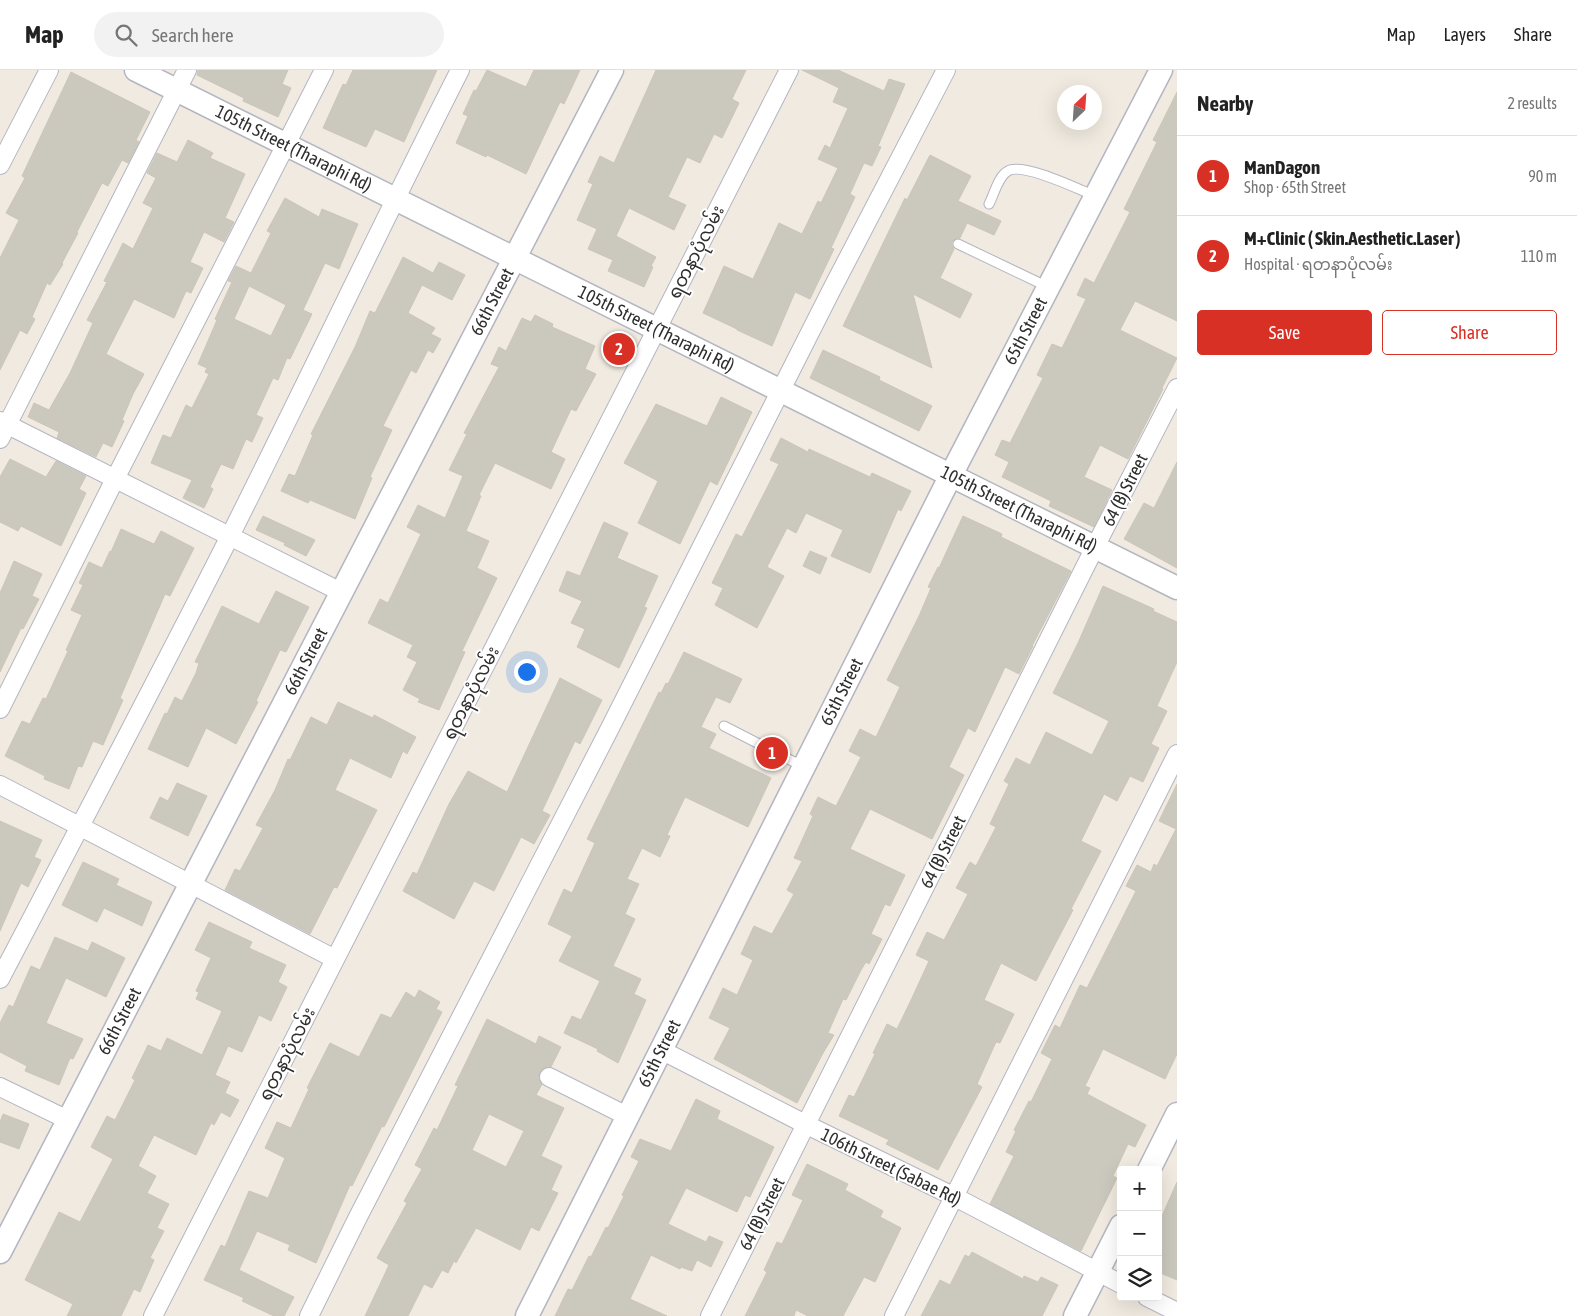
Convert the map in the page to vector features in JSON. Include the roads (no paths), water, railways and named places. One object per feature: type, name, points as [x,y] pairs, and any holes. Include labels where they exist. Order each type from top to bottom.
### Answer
[{"type":"street","points":[[0,165],[49,70]]},
{"type":"street","name":"105th Street (Tharaphi Rd)","points":[[136,70],[1177,588]]},
{"type":"street","points":[[187,70],[2,428],[115,479],[341,592]]},
{"type":"street","points":[[0,709],[324,70]]},
{"type":"street","points":[[0,978],[80,827],[229,536],[394,198],[460,70]]},
{"type":"street","name":"66th Street","points":[[0,1252],[612,70]]},
{"type":"street","name":"ရတနာပုံလမ်း","points":[[153,1316],[788,70]]},
{"type":"street","points":[[309,1316],[780,391],[946,70]]},
{"type":"street","name":"65th Street","points":[[527,1316],[951,476],[1161,70]]},
{"type":"street","name":"64 (B) Street","points":[[710,1316],[807,1126],[1095,547],[1177,388]]},
{"type":"street","points":[[894,1316],[1177,754]]},
{"type":"street","points":[[0,785],[335,959]]},
{"type":"street","name":"106th Street (Sabae Rd)","points":[[662,1050],[807,1126],[955,1197],[1117,1282]]},
{"type":"street","points":[[550,1077],[628,1116]]},
{"type":"street","points":[[0,1087],[68,1120]]},
{"type":"street","points":[[1151,1166],[1177,1114]]},
{"type":"street","points":[[1075,1316],[1117,1234]]},
{"type":"street","points":[[1155,1301],[1177,1312]]},
{"type":"lane","points":[[989,204],[1007,171],[1018,168],[1034,172],[1096,196]]},
{"type":"lane","points":[[958,244],[1049,287]]},
{"type":"lane","points":[[724,726],[804,767]]},
{"type":"place","name":"M+Clinic ( Skin.Aesthetic.Laser )","points":[[619,349]]},
{"type":"place","name":"ManDagon","points":[[772,753]]}]
